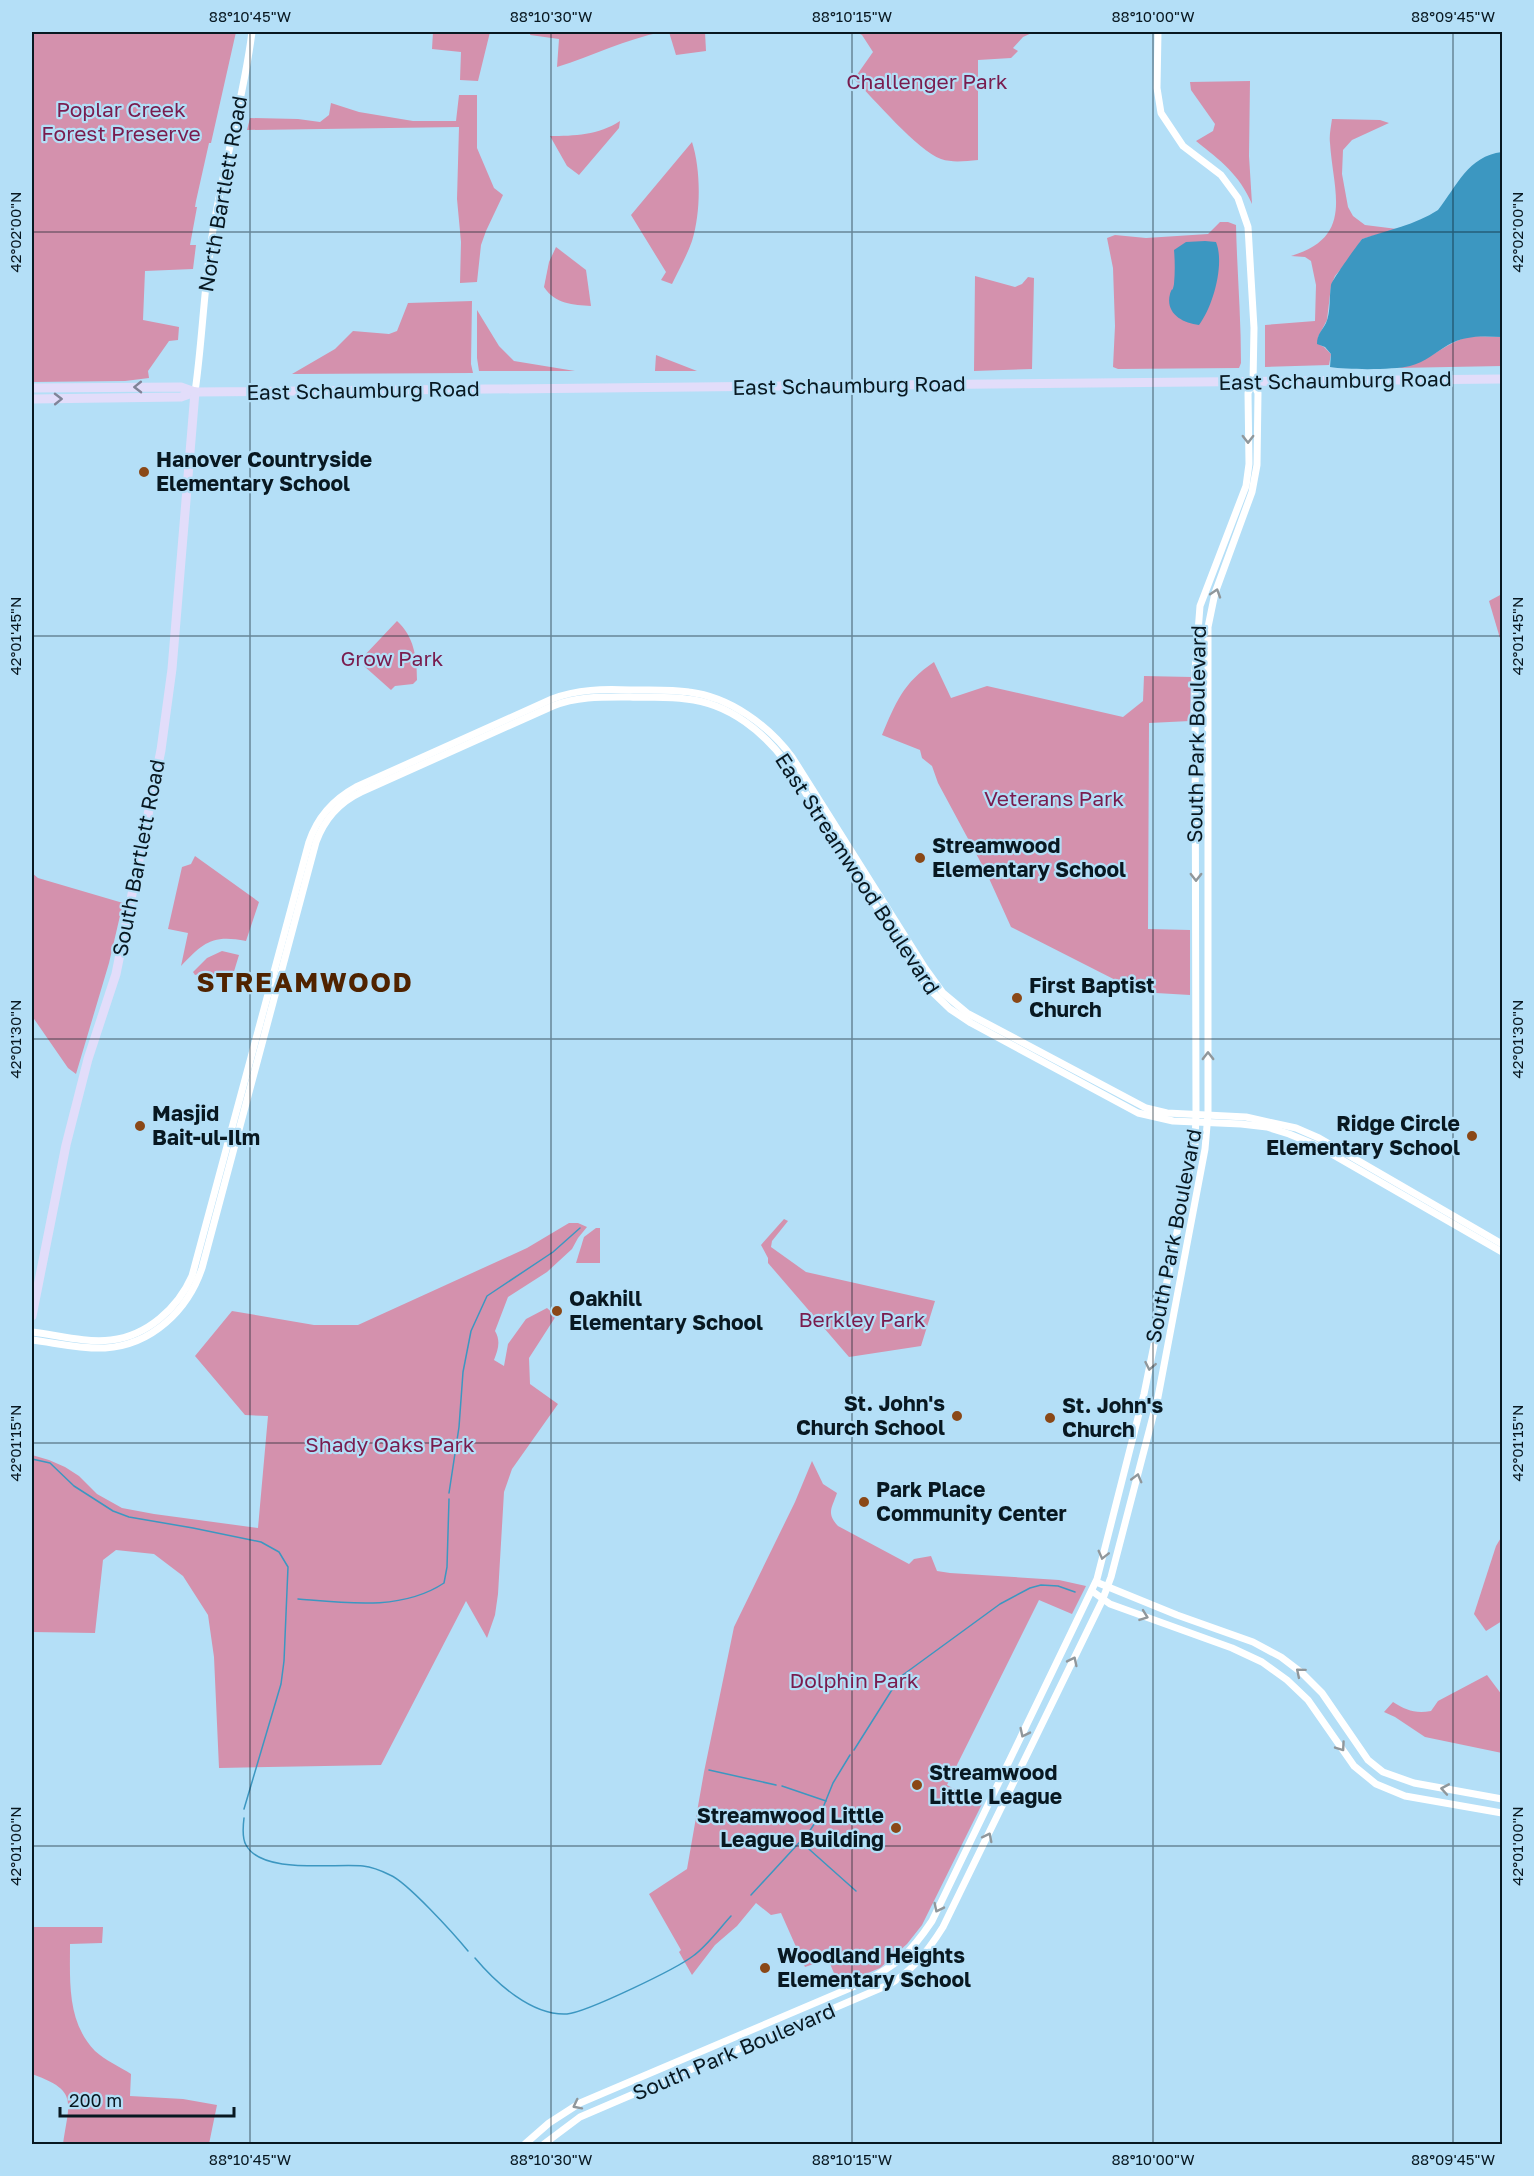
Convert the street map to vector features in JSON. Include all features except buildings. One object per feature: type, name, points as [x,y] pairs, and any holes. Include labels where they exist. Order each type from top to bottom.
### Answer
[{"type":"main road","name":"East Schaumburg Road","points":[[195,392],[1503,379]]},
{"type":"main road","points":[[32,388],[181,387],[195,392]]},
{"type":"main road","points":[[32,399],[181,397],[195,392]]},
{"type":"main road","name":"South Bartlett Road","points":[[32,1316],[69,1134],[87,1059],[116,974],[160,750],[172,669],[195,392]]},
{"type":"street","name":"North Bartlett Road","points":[[195,392],[202,343],[206,279],[214,225],[252,32]]},
{"type":"street","points":[[1158,32],[1157,88],[1161,113],[1183,146],[1221,176],[1238,198],[1248,227],[1254,328],[1253,382]]},
{"type":"street","name":"South Park Boulevard","points":[[525,2145],[554,2119],[580,2103],[835,1995],[890,1969],[901,1959],[917,1943],[932,1921],[1096,1582],[1144,1394],[1195,1144],[1195,671],[1197,623],[1200,606],[1246,486],[1248,393],[1253,382]]},
{"type":"street","name":"South Park Boulevard","points":[[544,2145],[580,2118],[894,1983],[906,1972],[932,1944],[943,1926],[1108,1588],[1158,1397],[1203,1162],[1207,1119],[1208,627],[1215,593],[1254,482],[1258,458],[1258,393],[1253,382]]},
{"type":"street","name":"East Streamwood Boulevard","points":[[32,1332],[95,1340],[123,1338],[158,1320],[171,1308],[186,1288],[192,1276],[218,1185],[309,842],[325,812],[356,787],[552,699],[573,693],[620,690],[689,692],[715,699],[744,713],[777,739],[792,757],[925,968],[951,1001],[967,1013],[1135,1104],[1159,1112],[1196,1114],[1207,1119],[1267,1127],[1316,1145],[1503,1252]]},
{"type":"street","name":"East Streamwood Boulevard","points":[[32,1340],[94,1348],[127,1343],[145,1336],[166,1323],[189,1297],[202,1268],[316,842],[323,826],[332,814],[361,792],[547,708],[574,699],[611,697],[686,699],[712,705],[745,722],[772,745],[790,768],[923,981],[944,1004],[971,1023],[1132,1110],[1156,1118],[1196,1123],[1207,1119],[1266,1120],[1304,1131],[1503,1244]]},
{"type":"street","points":[[1096,1582],[1246,1640],[1281,1657],[1302,1673],[1322,1693],[1368,1760],[1383,1772],[1414,1783],[1503,1799]]},
{"type":"street","points":[[1092,1591],[1103,1600],[1232,1648],[1262,1662],[1287,1680],[1308,1700],[1354,1766],[1376,1784],[1405,1796],[1503,1813]]},
{"type":"green space","name":"Poplar Creek Forest Preserve","points":[[32,32],[236,32],[196,201],[195,207],[197,207],[190,245],[196,245],[193,269],[145,271],[143,320],[179,327],[178,340],[169,341],[148,371],[149,378],[125,381],[32,382]]},
{"type":"green space","points":[[433,32],[490,32],[478,81],[460,80],[461,52],[432,49]]},
{"type":"green space","points":[[531,32],[662,32],[622,43],[557,67],[559,39],[530,35]]},
{"type":"green space","points":[[669,32],[705,32],[706,51],[676,55]]},
{"type":"green space","name":"Challenger Park","points":[[856,32],[1034,32],[1023,37],[1013,48],[1018,51],[1011,58],[978,60],[978,160],[950,161],[931,154],[920,146],[854,79],[873,52],[862,35]]},
{"type":"green space","points":[[1250,81],[1249,156],[1252,204],[1235,176],[1196,141],[1213,131],[1215,124],[1191,90],[1190,82]]},
{"type":"green space","points":[[459,95],[477,95],[477,148],[494,188],[503,195],[481,245],[477,282],[460,283],[461,242],[457,199],[459,127],[247,130],[250,118],[320,122],[329,115],[331,103],[359,112],[413,121],[456,121]]},
{"type":"green space","points":[[1332,119],[1380,120],[1389,123],[1352,140],[1343,150],[1342,174],[1348,207],[1353,216],[1365,225],[1397,229],[1362,239],[1335,276],[1331,286],[1327,320],[1318,337],[1320,345],[1331,354],[1329,365],[1265,367],[1265,325],[1315,321],[1316,285],[1311,261],[1305,257],[1291,256],[1311,248],[1325,237],[1332,225],[1336,211],[1336,195],[1330,140]]},
{"type":"green space","points":[[620,121],[619,128],[579,175],[567,166],[550,136],[595,132]]},
{"type":"green space","points":[[692,142],[698,178],[697,217],[692,241],[672,284],[661,280],[666,272],[631,215]]},
{"type":"green space","points":[[1220,222],[1236,225],[1241,345],[1239,368],[1118,369],[1113,367],[1115,326],[1113,268],[1107,238],[1115,235],[1146,238],[1208,234]]},
{"type":"green space","points":[[556,247],[586,270],[591,306],[559,300],[548,293],[544,287],[549,262]]},
{"type":"green space","points":[[975,276],[1015,287],[1022,284],[1028,277],[1034,278],[1032,369],[974,371]]},
{"type":"green space","points":[[472,301],[471,364],[473,373],[292,374],[335,349],[353,331],[389,334],[397,331],[408,303]]},
{"type":"green space","points":[[477,310],[499,346],[514,361],[575,371],[479,371]]},
{"type":"green space","points":[[1471,336],[1502,337],[1502,366],[1396,368],[1418,362],[1452,343]]},
{"type":"green space","points":[[656,355],[697,371],[655,371]]},
{"type":"green space","points":[[1502,594],[1502,645],[1489,601]]},
{"type":"green space","name":"Grow Park","points":[[397,621],[411,640],[417,680],[413,684],[395,686],[391,690],[364,666],[363,657]]},
{"type":"green space","name":"Veterans Park","points":[[934,662],[951,698],[987,686],[1123,717],[1143,701],[1144,676],[1191,677],[1190,721],[1149,723],[1148,929],[1190,930],[1190,995],[1139,992],[1011,927],[987,874],[938,783],[932,766],[922,758],[920,750],[882,735],[902,694],[923,670]]},
{"type":"green space","points":[[195,856],[259,902],[246,941],[225,939],[209,942],[181,966],[188,933],[168,929],[182,867],[191,864]]},
{"type":"green space","points":[[32,873],[38,878],[123,903],[109,963],[76,1074],[68,1068],[32,1016]]},
{"type":"green space","points":[[222,951],[239,955],[232,978],[203,973],[195,975],[193,972],[207,958]]},
{"type":"green space","name":"Berkley Park","points":[[784,1219],[788,1221],[772,1241],[771,1247],[806,1272],[935,1301],[921,1346],[849,1357],[768,1263],[768,1258],[761,1245]]},
{"type":"green space","name":"Shady Oaks Park","points":[[569,1223],[578,1223],[587,1227],[572,1249],[547,1272],[508,1297],[495,1331],[498,1349],[494,1360],[504,1366],[508,1344],[526,1319],[547,1308],[556,1316],[529,1358],[530,1384],[558,1404],[512,1469],[504,1492],[495,1615],[487,1638],[466,1601],[381,1765],[219,1768],[214,1657],[208,1615],[183,1576],[154,1554],[116,1550],[103,1560],[95,1633],[32,1632],[32,1455],[65,1467],[79,1476],[97,1494],[122,1508],[258,1528],[268,1416],[245,1415],[195,1356],[232,1311],[314,1325],[358,1325],[527,1248]]},
{"type":"green space","points":[[596,1228],[600,1228],[600,1263],[576,1263],[584,1237]]},
{"type":"green space","name":"Dolphin Park","points":[[812,1461],[823,1484],[837,1493],[831,1514],[838,1526],[909,1564],[914,1559],[931,1556],[937,1571],[1059,1580],[1086,1586],[1072,1614],[1039,1600],[947,1785],[982,1804],[922,1925],[907,1944],[880,1968],[839,1985],[828,1959],[805,1967],[781,1913],[771,1915],[756,1903],[737,1926],[715,1945],[692,1975],[679,1952],[681,1950],[649,1894],[687,1869],[704,1772],[734,1627],[795,1502]]},
{"type":"green space","points":[[1502,1536],[1502,1621],[1486,1631],[1474,1614],[1496,1546]]},
{"type":"green space","points":[[1487,1675],[1502,1695],[1502,1753],[1425,1737],[1384,1712],[1393,1702],[1411,1711],[1431,1711],[1438,1701]]},
{"type":"green space","points":[[32,1927],[103,1927],[102,1943],[70,1944],[72,2001],[79,2027],[95,2051],[131,2074],[130,2096],[183,2099],[217,2105],[209,2144],[63,2144],[68,2107],[64,2092],[58,2086],[32,2074]]},
{"type":"water","points":[[1502,152],[1502,337],[1481,336],[1461,339],[1410,366],[1371,369],[1330,367],[1331,354],[1325,347],[1317,344],[1328,319],[1331,285],[1362,239],[1411,223],[1438,210],[1472,166],[1480,159]]},
{"type":"water","points":[[1186,242],[1216,242],[1219,262],[1213,297],[1199,325],[1176,316],[1172,312],[1169,301],[1174,284],[1174,250]]},
{"type":"waterway","points":[[449,1493],[459,1427],[463,1372],[471,1331],[487,1296],[553,1252],[580,1228]]},
{"type":"waterway","points":[[32,1459],[50,1463],[74,1486],[113,1511],[129,1517],[261,1542],[279,1552],[288,1567],[281,1684],[244,1809]]},
{"type":"waterway","points":[[298,1599],[354,1603],[392,1601],[428,1592],[444,1583],[447,1567],[449,1499]]},
{"type":"waterway","points":[[854,1750],[900,1677],[1000,1604],[1030,1588],[1041,1585],[1058,1586],[1075,1592]]},
{"type":"waterway","points":[[751,1895],[809,1832],[820,1815],[833,1783],[850,1755]]},
{"type":"waterway","points":[[709,1770],[776,1785]]},
{"type":"waterway","points":[[782,1786],[826,1801]]},
{"type":"waterway","points":[[244,1818],[245,1842],[254,1854],[267,1861],[283,1864],[363,1866],[387,1874],[398,1880],[418,1898],[468,1951]]},
{"type":"waterway","points":[[801,1842],[856,1891]]},
{"type":"waterway","points":[[475,1958],[493,1978],[528,2004],[541,2010],[567,2014],[611,1998],[684,1962],[703,1947],[731,1916]]},
{"type":"place","name":"Hanover Countryside Elementary School","points":[[144,472]]},
{"type":"place","name":"Streamwood Elementary School","points":[[920,858]]},
{"type":"place","name":"First Baptist Church","points":[[1017,998]]},
{"type":"place","name":"Masjid Bait-ul-Ilm","points":[[140,1126]]},
{"type":"place","name":"Ridge Circle Elementary School","points":[[1472,1136]]},
{"type":"place","name":"Oakhill Elementary School","points":[[557,1311]]},
{"type":"place","name":"St. John's Church School","points":[[957,1416]]},
{"type":"place","name":"St. John's Church","points":[[1050,1418]]},
{"type":"place","name":"Park Place Community Center","points":[[864,1502]]},
{"type":"place","name":"Streamwood Little League","points":[[917,1785]]},
{"type":"place","name":"Streamwood Little League Building","points":[[896,1828]]},
{"type":"place","name":"Woodland Heights Elementary School","points":[[765,1968]]},
{"type":"district","name":"STREAMWOOD","points":[[305,983]]}]
